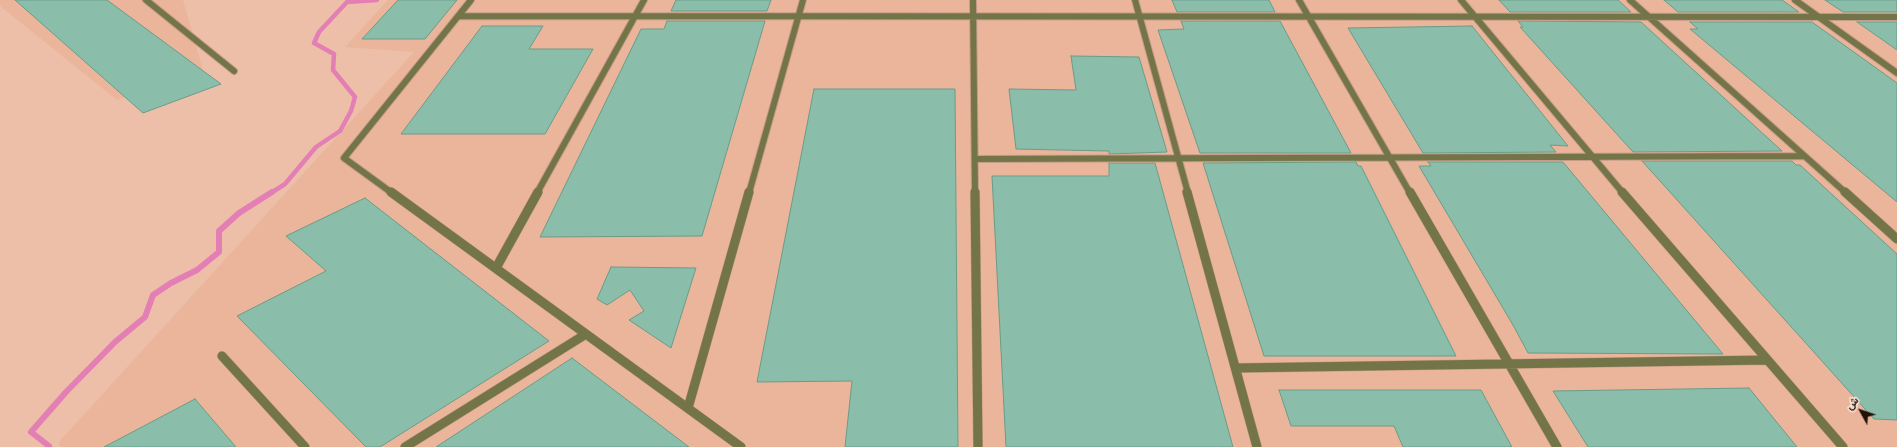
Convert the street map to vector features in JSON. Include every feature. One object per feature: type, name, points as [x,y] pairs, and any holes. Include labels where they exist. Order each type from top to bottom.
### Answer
[{"type":"lane","points":[[146,0],[234,71]]},
{"type":"lane","points":[[471,0],[344,158],[741,447]]},
{"type":"lane","points":[[496,268],[644,0]]},
{"type":"lane","points":[[688,408],[803,0]]},
{"type":"lane","points":[[973,0],[978,447]]},
{"type":"lane","points":[[1135,0],[1257,447]]},
{"type":"lane","points":[[1299,0],[1557,447]]},
{"type":"lane","points":[[1461,0],[1592,157],[1842,447]]},
{"type":"lane","points":[[1630,0],[1897,239]]},
{"type":"lane","points":[[1795,0],[1897,73]]},
{"type":"lane","points":[[459,16],[1897,17]]},
{"type":"lane","points":[[975,159],[1804,156]]},
{"type":"lane","points":[[405,447],[586,334]]},
{"type":"lane","points":[[222,356],[305,447]]},
{"type":"lane","points":[[1236,368],[1767,360]]},
{"type":"shaded area","points":[[0,0],[183,0],[203,70],[117,100],[0,6]]},
{"type":"shaded area","points":[[388,0],[1897,0],[1897,447],[61,447],[58,443],[414,52],[345,47]]},
{"type":"building","points":[[15,0],[107,0],[221,84],[143,113]]},
{"type":"building","points":[[398,0],[457,0],[425,39],[362,39]]},
{"type":"building","points":[[676,0],[771,0],[767,11],[671,11]]},
{"type":"building","points":[[1172,0],[1269,0],[1275,12],[1177,12]]},
{"type":"building","points":[[1499,0],[1618,0],[1631,12],[1510,12]]},
{"type":"building","points":[[1664,0],[1782,0],[1799,12],[1678,12]]},
{"type":"building","points":[[1825,0],[1897,0],[1897,12],[1843,12]]},
{"type":"building","points":[[667,21],[765,21],[702,236],[540,237],[641,29],[664,29]]},
{"type":"building","points":[[1181,21],[1280,21],[1351,153],[1200,153],[1158,30],[1184,29]]},
{"type":"building","points":[[1518,21],[1641,22],[1782,151],[1633,152],[1520,27],[1523,27]]},
{"type":"building","points":[[1690,22],[1812,22],[1897,83],[1897,202],[1690,29],[1698,29]]},
{"type":"building","points":[[1857,22],[1897,22],[1897,50]]},
{"type":"building","points":[[482,26],[543,26],[529,49],[593,49],[545,134],[401,134]]},
{"type":"building","points":[[1472,26],[1568,146],[1550,145],[1556,152],[1423,153],[1348,28]]},
{"type":"building","points":[[1071,56],[1139,57],[1167,152],[1109,154],[1109,151],[1016,149],[1009,89],[1076,90]]},
{"type":"building","points":[[814,89],[955,89],[958,447],[845,447],[852,381],[757,382]]},
{"type":"building","points":[[1642,161],[1792,161],[1796,165],[1800,165],[1897,254],[1897,420],[1874,419]]},
{"type":"building","points":[[1356,162],[1358,166],[1361,166],[1456,356],[1264,356],[1203,163]]},
{"type":"building","points":[[1428,162],[1563,162],[1723,354],[1528,353],[1419,166],[1431,166]]},
{"type":"building","points":[[1109,163],[1155,163],[1233,447],[1006,447],[992,176],[1109,176]]},
{"type":"building","points":[[365,198],[549,341],[380,447],[366,447],[237,316],[326,271],[286,236]]},
{"type":"building","points":[[611,267],[696,268],[671,348],[629,320],[644,311],[630,290],[607,305],[597,299]]},
{"type":"building","points":[[572,358],[689,447],[436,447]]},
{"type":"building","points":[[1749,388],[1797,447],[1588,447],[1553,391]]},
{"type":"building","points":[[1279,390],[1481,390],[1512,447],[1403,447],[1394,426],[1291,426]]},
{"type":"building","points":[[195,399],[236,447],[104,447]]},
{"type":"waterway","points":[[271,193],[285,184],[316,147],[340,131],[351,111],[355,97],[333,70],[334,54],[314,43],[319,32],[347,2],[377,0]]},
{"type":"waterway","points":[[49,446],[31,432],[66,392],[115,342],[145,317],[153,295],[171,283],[197,270],[219,252],[219,231],[239,213],[272,192]]}]
